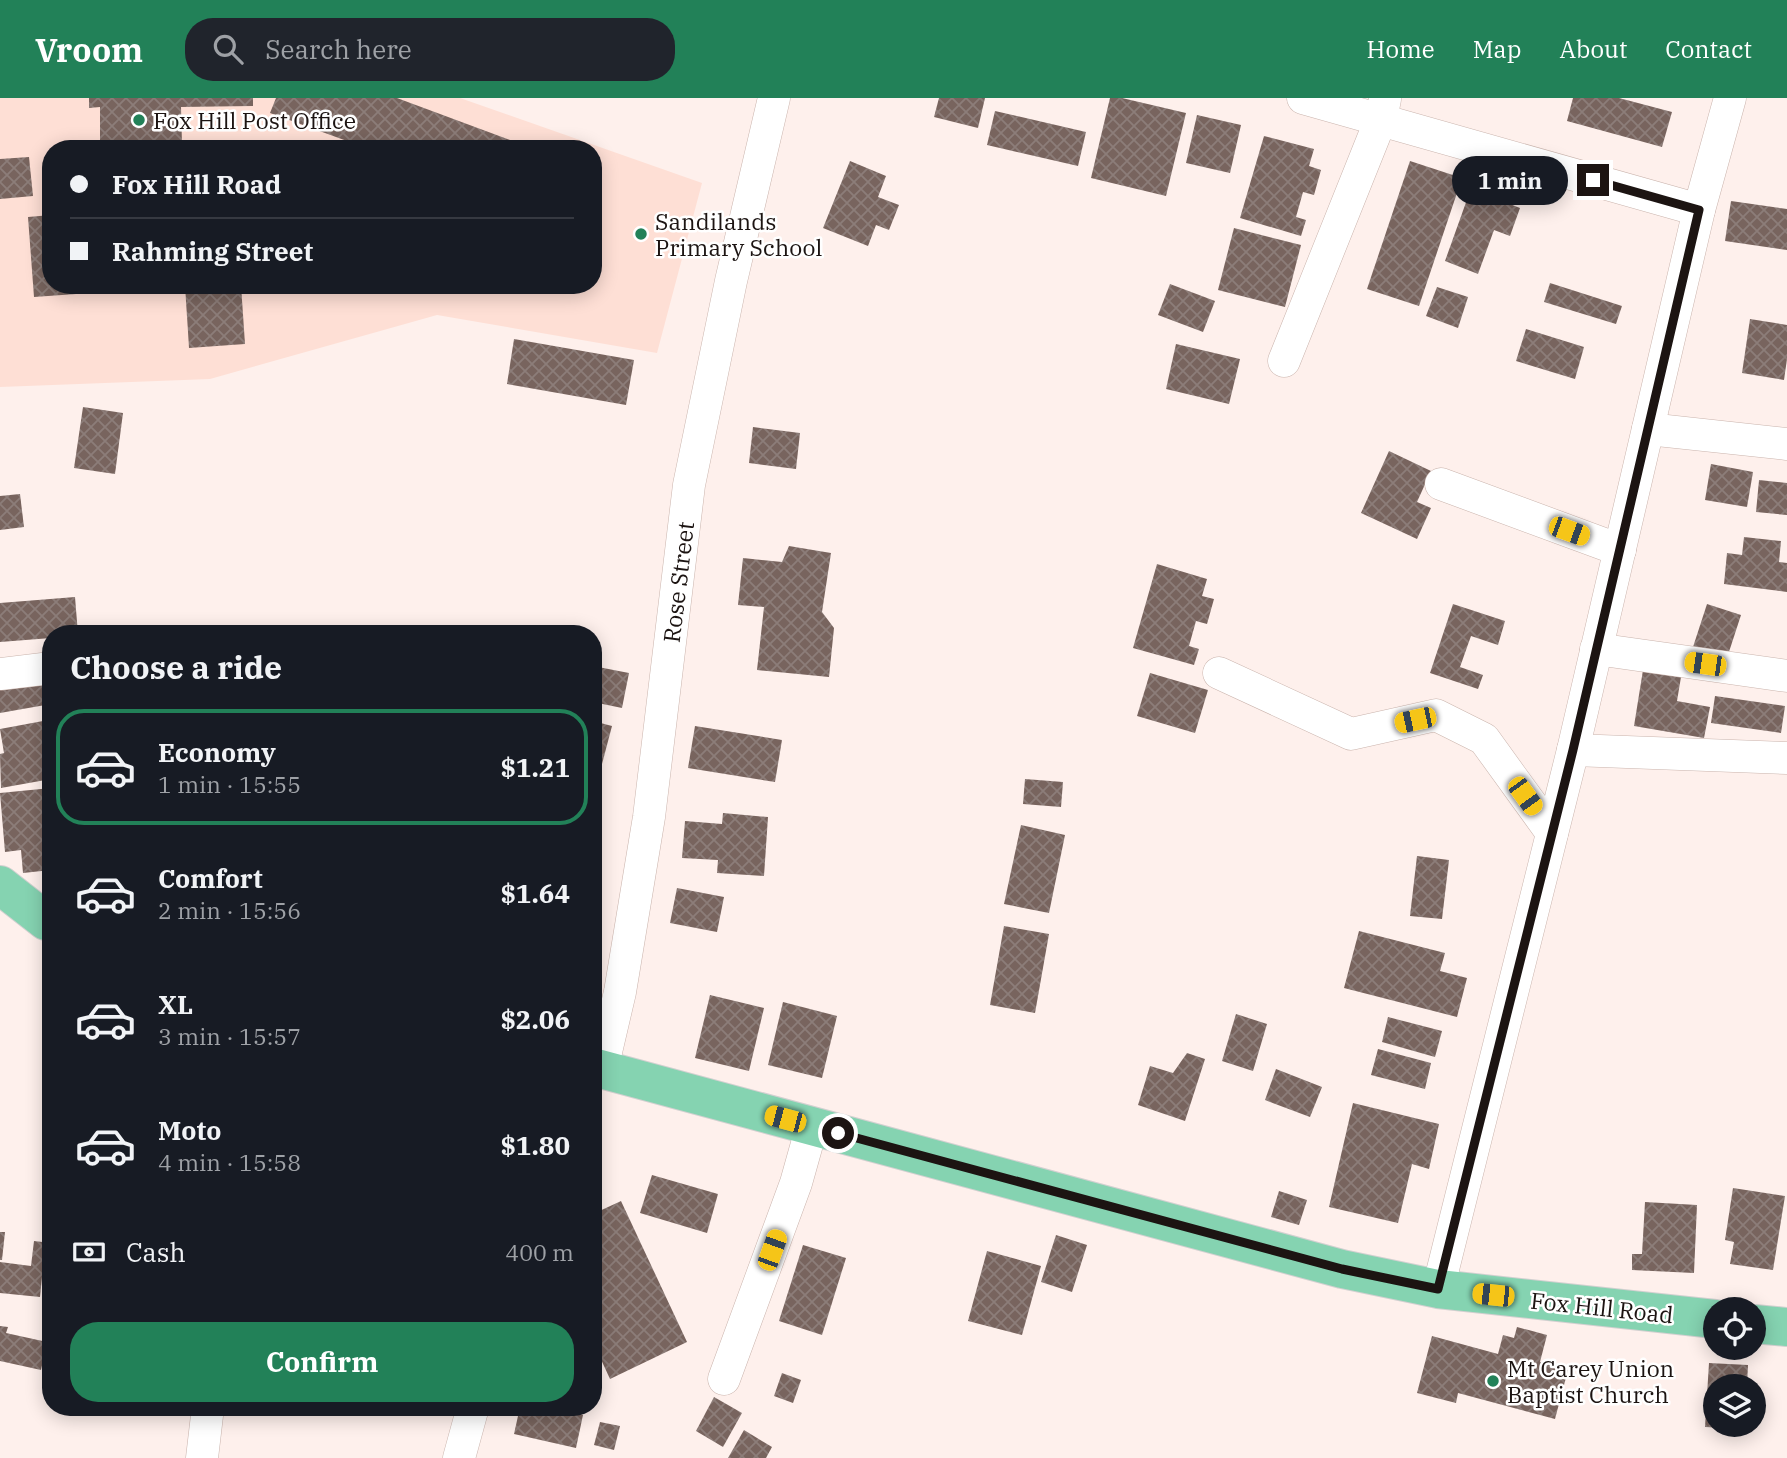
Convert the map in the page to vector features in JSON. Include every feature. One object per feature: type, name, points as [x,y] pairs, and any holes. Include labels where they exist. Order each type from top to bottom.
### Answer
[{"type":"main road","points":[[0,885],[42,917]]},
{"type":"main road","points":[[0,920],[42,922]]},
{"type":"main road","name":"Fox Hill Road","points":[[602,1069],[1342,1269],[1438,1289],[1703,1318]]},
{"type":"main road","points":[[1766,1325],[1787,1327]]},
{"type":"street","name":"Rose Street","points":[[602,1055],[621,992],[649,817],[689,485],[731,281],[774,98]]},
{"type":"street","points":[[1303,98],[1383,108],[1699,210]]},
{"type":"street","points":[[1438,1289],[1573,750],[1699,210],[1730,98]]},
{"type":"street","points":[[1284,361],[1383,108]]},
{"type":"street","points":[[1648,429],[1787,443]]},
{"type":"street","points":[[1441,484],[1620,550]]},
{"type":"street","points":[[1596,649],[1787,676]]},
{"type":"street","points":[[0,674],[42,669]]},
{"type":"street","points":[[1219,673],[1351,734],[1436,715],[1484,739],[1552,834]]},
{"type":"street","points":[[1573,750],[1787,758]]},
{"type":"street","points":[[724,1379],[796,1183],[812,1126]]},
{"type":"street","points":[[202,1458],[207,1416]]},
{"type":"street","points":[[459,1458],[471,1416]]},
{"type":"shaded area","name":"Sandilands Primary School","points":[[0,98],[460,98],[580,140],[42,140],[42,294],[602,294],[602,148],[702,183],[657,353],[437,315],[210,379],[0,387]]},
{"type":"building","points":[[89,98],[253,98],[253,106],[181,107],[182,140],[100,140],[100,107],[89,108]]},
{"type":"building","points":[[276,98],[397,98],[510,140],[344,140],[270,113]]},
{"type":"building","points":[[939,98],[985,98],[978,128],[934,117]]},
{"type":"building","points":[[1110,98],[1122,98],[1186,113],[1166,196],[1091,178]]},
{"type":"building","points":[[1573,98],[1619,98],[1672,112],[1662,147],[1567,121]]},
{"type":"building","points":[[995,111],[1086,132],[1078,166],[987,145]]},
{"type":"building","points":[[1197,115],[1241,125],[1230,173],[1186,163]]},
{"type":"building","points":[[1264,136],[1314,149],[1309,166],[1321,170],[1314,195],[1303,192],[1296,217],[1306,220],[1301,236],[1240,218]]},
{"type":"building","points":[[29,157],[33,196],[0,199],[0,159]]},
{"type":"building","points":[[850,161],[886,176],[878,197],[899,205],[889,230],[876,225],[868,246],[823,228]]},
{"type":"building","points":[[1410,161],[1462,178],[1419,306],[1367,289]]},
{"type":"building","points":[[1474,180],[1490,186],[1487,195],[1520,208],[1510,236],[1494,230],[1478,274],[1445,261]]},
{"type":"building","points":[[1731,201],[1787,209],[1787,250],[1725,241]]},
{"type":"building","points":[[42,216],[42,294],[76,294],[34,297],[28,217]]},
{"type":"building","points":[[1234,228],[1301,245],[1285,307],[1218,290]]},
{"type":"building","points":[[1550,283],[1622,306],[1616,324],[1544,302]]},
{"type":"building","points":[[1170,284],[1215,301],[1203,332],[1158,315]]},
{"type":"building","points":[[1437,287],[1468,297],[1458,328],[1426,316]]},
{"type":"building","points":[[186,294],[242,294],[245,344],[189,348]]},
{"type":"building","points":[[1750,319],[1787,325],[1784,380],[1742,373]]},
{"type":"building","points":[[1526,329],[1584,347],[1575,379],[1516,361]]},
{"type":"building","points":[[514,339],[634,360],[626,405],[507,384]]},
{"type":"building","points":[[1176,344],[1240,359],[1229,404],[1166,389]]},
{"type":"building","points":[[83,407],[123,413],[115,474],[74,468]]},
{"type":"building","points":[[753,427],[800,433],[796,469],[749,463]]},
{"type":"building","points":[[1389,451],[1431,471],[1417,502],[1431,508],[1417,539],[1361,513]]},
{"type":"building","points":[[1711,464],[1753,472],[1747,507],[1705,500]]},
{"type":"building","points":[[1759,480],[1787,483],[1787,515],[1756,512]]},
{"type":"building","points":[[20,494],[24,527],[0,530],[0,496]]},
{"type":"building","points":[[1744,537],[1781,541],[1779,562],[1787,563],[1787,592],[1724,584],[1727,553],[1742,555]]},
{"type":"building","points":[[789,546],[831,553],[822,612],[834,628],[829,677],[757,670],[764,607],[738,605],[743,558],[782,562]]},
{"type":"building","points":[[1157,564],[1207,579],[1202,596],[1214,599],[1207,624],[1196,621],[1189,646],[1199,649],[1194,665],[1133,648]]},
{"type":"building","points":[[75,597],[77,625],[42,625],[42,639],[0,642],[0,603]]},
{"type":"building","points":[[1453,604],[1505,621],[1498,645],[1471,636],[1460,667],[1483,675],[1478,689],[1430,673]]},
{"type":"building","points":[[1707,604],[1741,615],[1727,658],[1693,647]]},
{"type":"building","points":[[602,668],[629,673],[622,708],[602,704]]},
{"type":"building","points":[[1643,670],[1681,677],[1677,701],[1710,707],[1704,738],[1634,726]]},
{"type":"building","points":[[1150,673],[1208,690],[1195,733],[1137,716]]},
{"type":"building","points":[[42,675],[42,706],[0,713],[0,682]]},
{"type":"building","points":[[1715,696],[1785,706],[1781,733],[1711,723]]},
{"type":"building","points":[[42,721],[42,781],[1,788],[0,754],[4,753],[0,729]]},
{"type":"building","points":[[602,723],[612,726],[602,764]]},
{"type":"building","points":[[695,726],[782,740],[775,782],[688,768]]},
{"type":"building","points":[[1025,779],[1063,782],[1061,807],[1023,804]]},
{"type":"building","points":[[42,789],[42,871],[23,873],[21,850],[5,852],[0,793]]},
{"type":"building","points":[[723,813],[768,817],[764,876],[717,873],[718,860],[682,858],[685,821],[722,824]]},
{"type":"building","points":[[1021,825],[1065,835],[1049,913],[1004,904]]},
{"type":"building","points":[[1417,856],[1449,860],[1442,919],[1410,916]]},
{"type":"building","points":[[677,888],[724,897],[717,932],[670,923]]},
{"type":"building","points":[[1004,926],[1049,934],[1035,1013],[990,1005]]},
{"type":"building","points":[[1359,931],[1445,953],[1440,971],[1467,978],[1457,1017],[1344,988]]},
{"type":"building","points":[[710,995],[764,1008],[749,1071],[695,1058]]},
{"type":"building","points":[[783,1002],[837,1016],[822,1078],[768,1065]]},
{"type":"building","points":[[1236,1014],[1267,1024],[1253,1071],[1222,1061]]},
{"type":"building","points":[[1388,1017],[1442,1031],[1435,1057],[1382,1042]]},
{"type":"building","points":[[1378,1049],[1431,1063],[1425,1089],[1371,1075]]},
{"type":"building","points":[[1187,1053],[1205,1059],[1185,1121],[1138,1105],[1150,1066],[1173,1073]]},
{"type":"building","points":[[1276,1069],[1322,1087],[1310,1117],[1265,1100]]},
{"type":"building","points":[[1353,1103],[1439,1124],[1429,1169],[1412,1164],[1398,1223],[1329,1207]]},
{"type":"building","points":[[652,1175],[718,1194],[707,1233],[640,1213]]},
{"type":"building","points":[[1733,1188],[1785,1196],[1773,1270],[1730,1264],[1734,1242],[1725,1240]]},
{"type":"building","points":[[1279,1191],[1307,1200],[1299,1225],[1271,1217]]},
{"type":"building","points":[[621,1201],[687,1342],[610,1379],[602,1362],[602,1210]]},
{"type":"building","points":[[1645,1202],[1697,1205],[1694,1273],[1632,1270],[1632,1254],[1642,1254]]},
{"type":"building","points":[[0,1232],[5,1232],[2,1260],[0,1260]]},
{"type":"building","points":[[1056,1235],[1087,1245],[1072,1292],[1041,1282]]},
{"type":"building","points":[[34,1241],[42,1242],[40,1297],[0,1293],[0,1262],[31,1266]]},
{"type":"building","points":[[803,1245],[846,1258],[822,1335],[779,1321]]},
{"type":"building","points":[[987,1251],[1041,1266],[1022,1335],[968,1321]]},
{"type":"building","points":[[0,1326],[8,1327],[6,1333],[42,1341],[41,1370],[0,1361]]},
{"type":"building","name":"Mt Carey Union Baptist Church","points":[[1517,1327],[1547,1335],[1540,1362],[1568,1370],[1555,1419],[1458,1393],[1456,1403],[1417,1393],[1432,1336],[1498,1354],[1503,1335],[1514,1338]]},
{"type":"building","points":[[1709,1363],[1748,1365],[1748,1374],[1708,1374]]},
{"type":"building","points":[[782,1373],[801,1380],[793,1403],[774,1396]]},
{"type":"building","points":[[714,1397],[742,1413],[723,1447],[696,1431]]},
{"type":"building","points":[[518,1416],[583,1416],[576,1448],[514,1434]]},
{"type":"building","points":[[600,1422],[620,1426],[614,1450],[594,1445]]},
{"type":"building","points":[[744,1430],[772,1447],[766,1458],[728,1458]]},
{"type":"place","name":"Fox Hill Post Office","points":[[139,120]]},
{"type":"place","name":"Sandilands Primary School","points":[[641,234]]},
{"type":"place","name":"Mt Carey Union Baptist Church","points":[[1493,1381]]},
{"type":"route","points":[[838,1133],[1342,1269],[1438,1289],[1573,750],[1699,210],[1593,180]]}]
